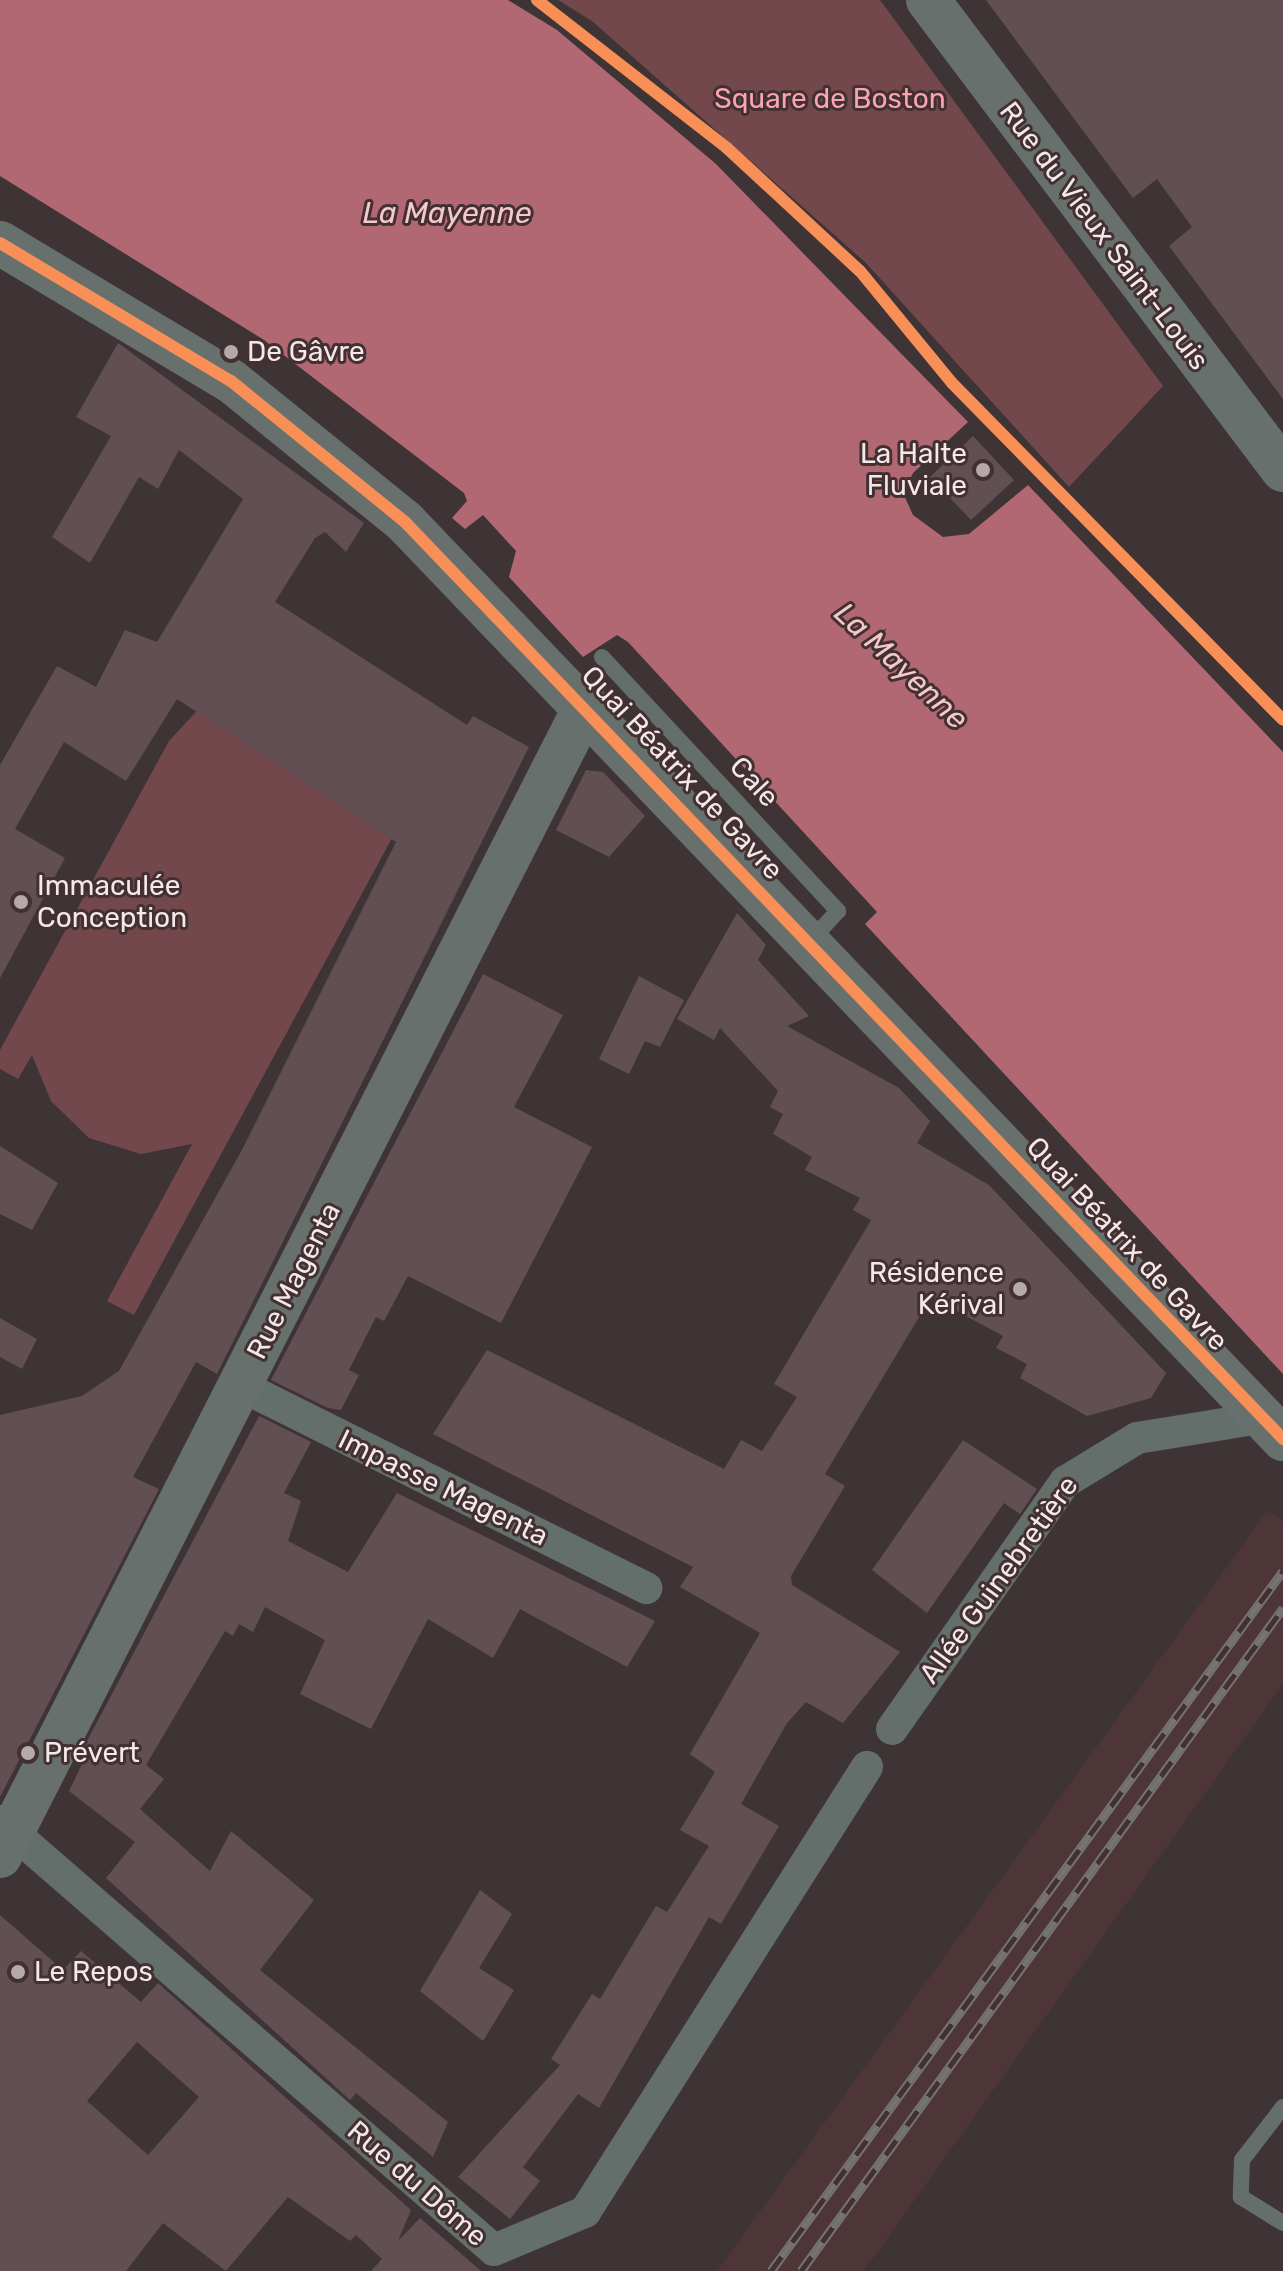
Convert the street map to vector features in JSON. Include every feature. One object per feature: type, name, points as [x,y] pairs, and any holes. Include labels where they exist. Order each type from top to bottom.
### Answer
[{"type":"street","name":"Rue du Vieux Saint-Louis","points":[[928,0],[1283,470]]},
{"type":"street","name":"Quai Béatrix de Gavre","points":[[0,243],[231,381],[405,522],[586,705],[1271,1429]]},
{"type":"street","name":"Rue Magenta","points":[[5,1836],[241,1386],[586,705]]},
{"type":"street","name":"Impasse Magenta","points":[[241,1386],[646,1588]]},
{"type":"street","name":"Allée Guinebretière","points":[[892,1729],[1065,1482],[1137,1438],[1271,1429]]},
{"type":"street","name":"Rue du Dôme","points":[[5,1836],[494,2250],[585,2212],[867,1767]]},
{"type":"lane","name":"Cale","points":[[602,657],[838,911],[809,942]]},
{"type":"lane","points":[[1283,2107],[1242,2160],[1241,2197],[1283,2223]]},
{"type":"shaded area","points":[[1268,1510],[1283,1521],[1283,1684],[864,2271],[717,2271]]},
{"type":"green space","name":"Square de Boston","points":[[558,0],[880,0],[1163,386],[1069,487],[865,262],[592,21]]},
{"type":"green space","points":[[206,701],[392,838],[134,1315],[107,1301],[192,1144],[141,1154],[89,1138],[51,1101],[32,1055],[18,1079],[0,1069],[0,1050],[169,741]]},
{"type":"water","name":"La Mayenne","points":[[0,0],[508,0],[557,30],[716,164],[968,422],[913,473],[903,493],[913,515],[943,537],[969,534],[1028,485],[1283,752],[1283,1374],[865,924],[877,912],[628,642],[617,635],[583,657],[509,577],[516,551],[483,515],[465,529],[452,518],[467,501],[464,493],[264,340],[0,176]]},
{"type":"building","points":[[986,0],[1283,0],[1283,399],[1169,246],[1192,227],[1157,179],[1133,198]]},
{"type":"building","points":[[118,343],[364,523],[346,552],[325,532],[315,538],[275,602],[467,725],[473,716],[529,747],[217,1374],[196,1362],[133,1477],[159,1489],[0,1797],[0,1415],[82,1396],[119,1371],[243,1148],[396,842],[177,699],[126,781],[64,742],[15,829],[65,858],[0,978],[0,765],[57,666],[96,687],[125,630],[157,642],[243,499],[179,450],[158,489],[139,477],[90,563],[52,537],[111,436],[76,417]]},
{"type":"building","points":[[973,436],[1014,480],[971,520],[930,477]]},
{"type":"building","points":[[586,770],[603,772],[645,816],[609,857],[556,830]]},
{"type":"building","points":[[737,913],[766,945],[758,960],[809,1016],[787,1026],[899,1088],[930,1121],[917,1143],[989,1185],[1166,1373],[1151,1398],[1087,1416],[1020,1378],[1027,1364],[996,1348],[1003,1336],[931,1297],[825,1474],[845,1486],[791,1576],[792,1585],[900,1652],[843,1723],[806,1702],[787,1723],[741,1804],[779,1826],[721,1924],[709,1917],[599,2108],[578,2094],[523,2167],[540,2181],[510,2219],[458,2177],[560,2065],[551,2059],[592,1994],[600,1999],[656,1906],[667,1912],[709,1846],[680,1830],[715,1772],[690,1754],[760,1633],[680,1587],[693,1567],[433,1434],[487,1350],[724,1469],[741,1440],[762,1451],[797,1397],[774,1384],[871,1220],[853,1210],[860,1198],[805,1170],[812,1157],[773,1134],[783,1114],[770,1107],[778,1091],[720,1028],[714,1040],[677,1019]]},
{"type":"building","points":[[483,974],[563,1015],[514,1107],[592,1147],[501,1323],[408,1276],[384,1321],[376,1317],[349,1370],[359,1375],[341,1410],[328,1408],[271,1380]]},
{"type":"building","points":[[639,976],[684,1000],[660,1047],[645,1041],[629,1074],[599,1059]]},
{"type":"building","points":[[0,1146],[58,1183],[32,1230],[0,1214]]},
{"type":"building","points":[[0,1318],[37,1339],[22,1369],[0,1357]]},
{"type":"building","points":[[259,1416],[311,1442],[284,1493],[301,1501],[288,1541],[348,1572],[397,1493],[655,1621],[627,1667],[520,1609],[493,1658],[428,1619],[371,1729],[300,1694],[325,1640],[265,1607],[253,1632],[239,1624],[233,1636],[225,1631],[146,1765],[164,1779],[140,1809],[210,1871],[231,1831],[314,1900],[260,1970],[448,2122],[433,2157],[356,2093],[350,2100],[106,1878],[135,1842],[69,1791],[82,1764],[77,1760]]},
{"type":"building","points":[[963,1440],[1037,1489],[1020,1514],[1004,1503],[927,1613],[872,1570]]},
{"type":"building","points":[[480,1890],[512,1914],[479,1968],[514,1990],[483,2041],[420,1991]]},
{"type":"building","points":[[0,1915],[63,1970],[81,1951],[141,2002],[158,1983],[411,2210],[398,2241],[420,2218],[481,2271],[371,2271],[382,2259],[356,2235],[350,2241],[288,2197],[226,2271],[163,2223],[126,2271],[0,2271]],"holes":[[[137,2042],[199,2097],[148,2155],[87,2101]]]},
{"type":"railway","points":[[771,2271],[1283,1571]]},
{"type":"railway","points":[[801,2271],[1283,1608]]},
{"type":"cycle path","points":[[537,0],[727,148],[860,271],[952,383],[1283,720]]},
{"type":"cycle path","points":[[0,243],[231,381],[405,522],[1283,1439]]},
{"type":"place","name":"De Gâvre","points":[[231,352]]},
{"type":"place","name":"La Halte Fluviale","points":[[983,470]]},
{"type":"place","name":"Immaculée Conception","points":[[21,902]]},
{"type":"place","name":"Résidence Kérival","points":[[1020,1289]]},
{"type":"place","name":"Prévert","points":[[28,1753]]},
{"type":"place","name":"Le Repos","points":[[18,1972]]}]
